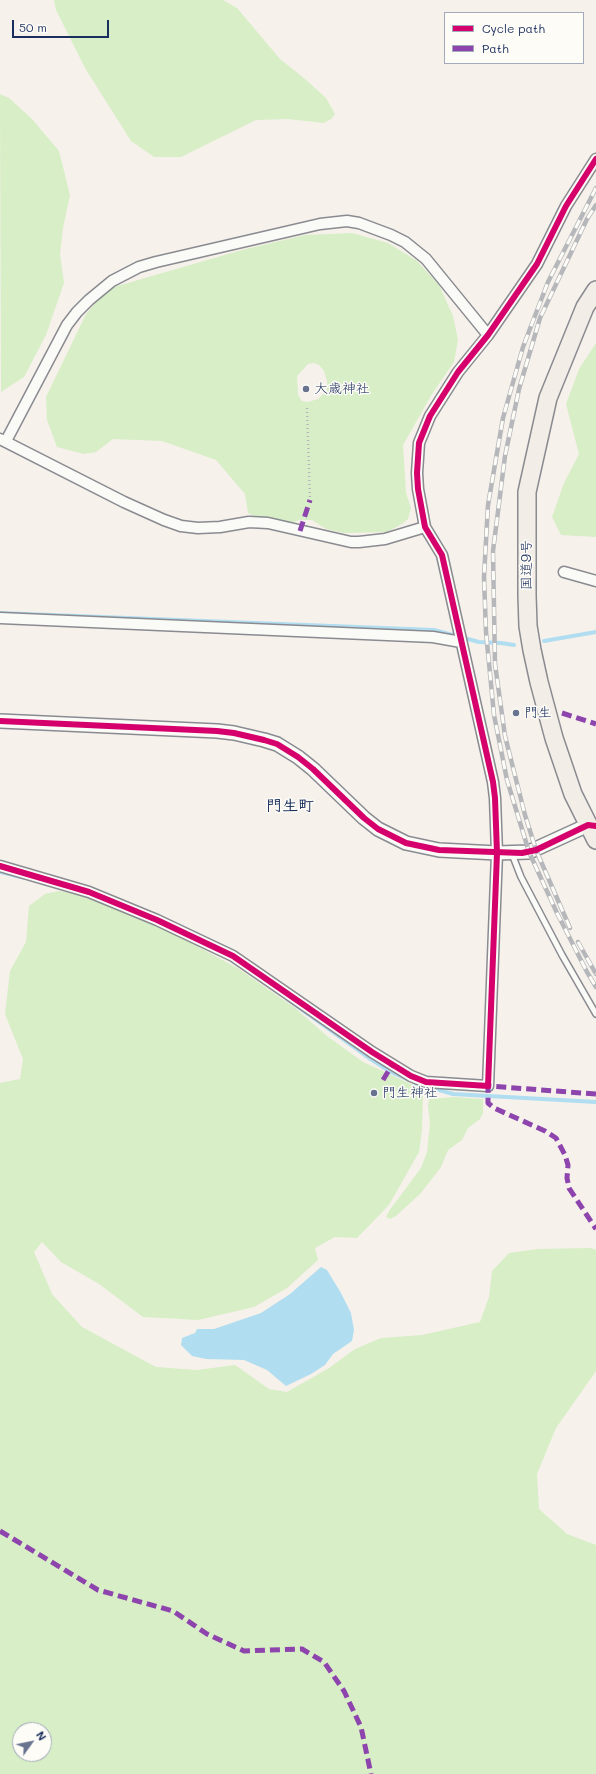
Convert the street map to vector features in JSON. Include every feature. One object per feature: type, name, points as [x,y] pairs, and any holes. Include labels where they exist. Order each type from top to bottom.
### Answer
[{"type":"highway","name":"国道9号","points":[[593,830],[573,794],[562,763],[541,689],[532,650],[526,595],[527,492],[548,398],[585,308],[596,290]]},
{"type":"street","points":[[0,866],[89,892],[157,920],[233,956],[372,1052],[411,1076],[426,1082],[488,1086],[497,853],[493,782],[460,641],[442,555],[425,527],[418,489],[417,473],[419,443],[430,416],[458,372],[488,335],[538,264],[566,206],[596,159]]},
{"type":"street","points":[[425,527],[385,539],[351,542],[268,523],[249,522],[220,527],[198,528],[181,526],[124,502],[3,440],[67,325],[89,300],[112,281],[139,267],[156,262],[320,224],[347,221],[359,223],[405,242],[426,259],[488,335]]},
{"type":"street","points":[[564,572],[596,581]]},
{"type":"street","points":[[0,618],[433,636],[460,641]]},
{"type":"street","points":[[0,721],[217,732],[264,740],[277,744],[298,757],[378,829],[391,837],[406,843],[439,850],[522,853],[536,850],[593,830]]},
{"type":"lane","points":[[511,853],[521,877],[562,955],[596,1014]]},
{"type":"path","points":[[307,408],[310,500]]},
{"type":"green space","points":[[54,0],[223,0],[237,8],[280,59],[326,98],[335,114],[331,119],[324,123],[288,119],[256,120],[181,157],[154,157],[131,141],[85,68],[56,10]]},
{"type":"green space","points":[[0,94],[9,98],[32,119],[59,151],[70,195],[63,228],[60,254],[64,283],[46,335],[24,377],[1,392]]},
{"type":"green space","points":[[352,233],[388,243],[417,261],[439,285],[453,316],[458,340],[454,362],[432,394],[403,445],[406,493],[411,508],[408,519],[387,532],[344,533],[326,529],[312,520],[299,520],[290,524],[261,520],[248,513],[245,494],[216,460],[162,441],[113,439],[96,452],[84,454],[57,447],[47,420],[46,397],[86,314],[107,289],[242,250],[305,235]],"holes":[[[314,363],[319,365],[324,371],[327,381],[327,390],[318,399],[308,402],[302,401],[298,395],[297,376],[308,364]]]},
{"type":"green space","points":[[596,343],[596,537],[561,535],[552,517],[564,483],[579,454],[566,404],[579,369]]},
{"type":"green space","points":[[59,891],[87,896],[125,911],[178,936],[239,969],[295,1008],[327,1036],[363,1062],[413,1085],[423,1096],[422,1130],[419,1152],[389,1205],[357,1238],[335,1237],[315,1248],[318,1260],[287,1288],[254,1307],[198,1320],[143,1317],[99,1284],[61,1262],[42,1242],[34,1252],[52,1294],[82,1327],[156,1367],[197,1370],[235,1365],[269,1389],[287,1392],[329,1368],[355,1349],[381,1338],[422,1335],[480,1322],[489,1297],[492,1271],[509,1253],[538,1249],[591,1248],[596,1250],[596,1371],[556,1428],[537,1474],[539,1509],[567,1534],[596,1545],[596,1774],[0,1774],[0,1083],[20,1079],[23,1059],[5,1014],[10,971],[26,942],[29,906],[45,894]]},
{"type":"green space","points":[[455,1097],[483,1099],[483,1113],[480,1119],[468,1128],[462,1140],[448,1150],[441,1167],[421,1193],[396,1216],[390,1219],[386,1217],[421,1168],[427,1152],[430,1124],[428,1106],[429,1099]]},
{"type":"water","points":[[321,1267],[327,1270],[341,1293],[351,1313],[354,1330],[352,1341],[333,1354],[325,1365],[311,1374],[286,1386],[267,1370],[244,1360],[206,1359],[192,1356],[181,1345],[182,1338],[195,1333],[197,1329],[214,1329],[261,1313],[290,1294]]},
{"type":"waterway","points":[[0,613],[434,630],[479,642],[514,645]]},
{"type":"waterway","points":[[544,641],[596,632]]},
{"type":"waterway","points":[[0,872],[25,878]]},
{"type":"waterway","points":[[287,999],[369,1058],[391,1072],[409,1080]]},
{"type":"waterway","points":[[415,1083],[453,1094],[596,1102]]},
{"type":"railway","points":[[596,188],[548,282],[523,347],[503,418],[488,505],[484,577],[486,632],[494,715],[507,780],[529,852],[557,913],[596,987]]},
{"type":"railway","points":[[570,928],[536,850],[525,815],[505,736],[495,664],[493,551],[505,456],[519,389],[540,318],[587,219],[596,205]]},
{"type":"railway","points":[[578,942],[596,974]]},
{"type":"marked path","points":[[300,531],[310,500]]},
{"type":"marked path","points":[[562,713],[596,724]]},
{"type":"marked path","points":[[383,1080],[392,1065]]},
{"type":"marked path","points":[[596,1094],[488,1086],[488,1103],[494,1108],[545,1131],[556,1138],[565,1155],[568,1165],[567,1178],[569,1188],[596,1229]]},
{"type":"marked path","points":[[0,1531],[98,1590],[173,1611],[207,1634],[244,1651],[302,1649],[324,1662],[344,1691],[361,1727],[371,1774]]},
{"type":"cycle path","points":[[0,866],[89,892],[157,920],[233,956],[372,1052],[411,1076],[426,1082],[488,1086],[497,853],[495,798],[493,782],[442,555],[425,527],[418,489],[417,473],[419,443],[430,416],[458,372],[488,335],[537,264],[566,206],[596,159]]},
{"type":"cycle path","points":[[0,721],[217,731],[234,733],[264,740],[277,744],[298,757],[378,829],[406,843],[439,850],[522,853],[536,850],[588,825],[596,826]]},
{"type":"place","name":"大歳神社","points":[[306,389]]},
{"type":"place","name":"門生","points":[[516,713]]},
{"type":"place","name":"門生神社","points":[[374,1093]]},
{"type":"district","name":"門生町","points":[[290,806]]}]
